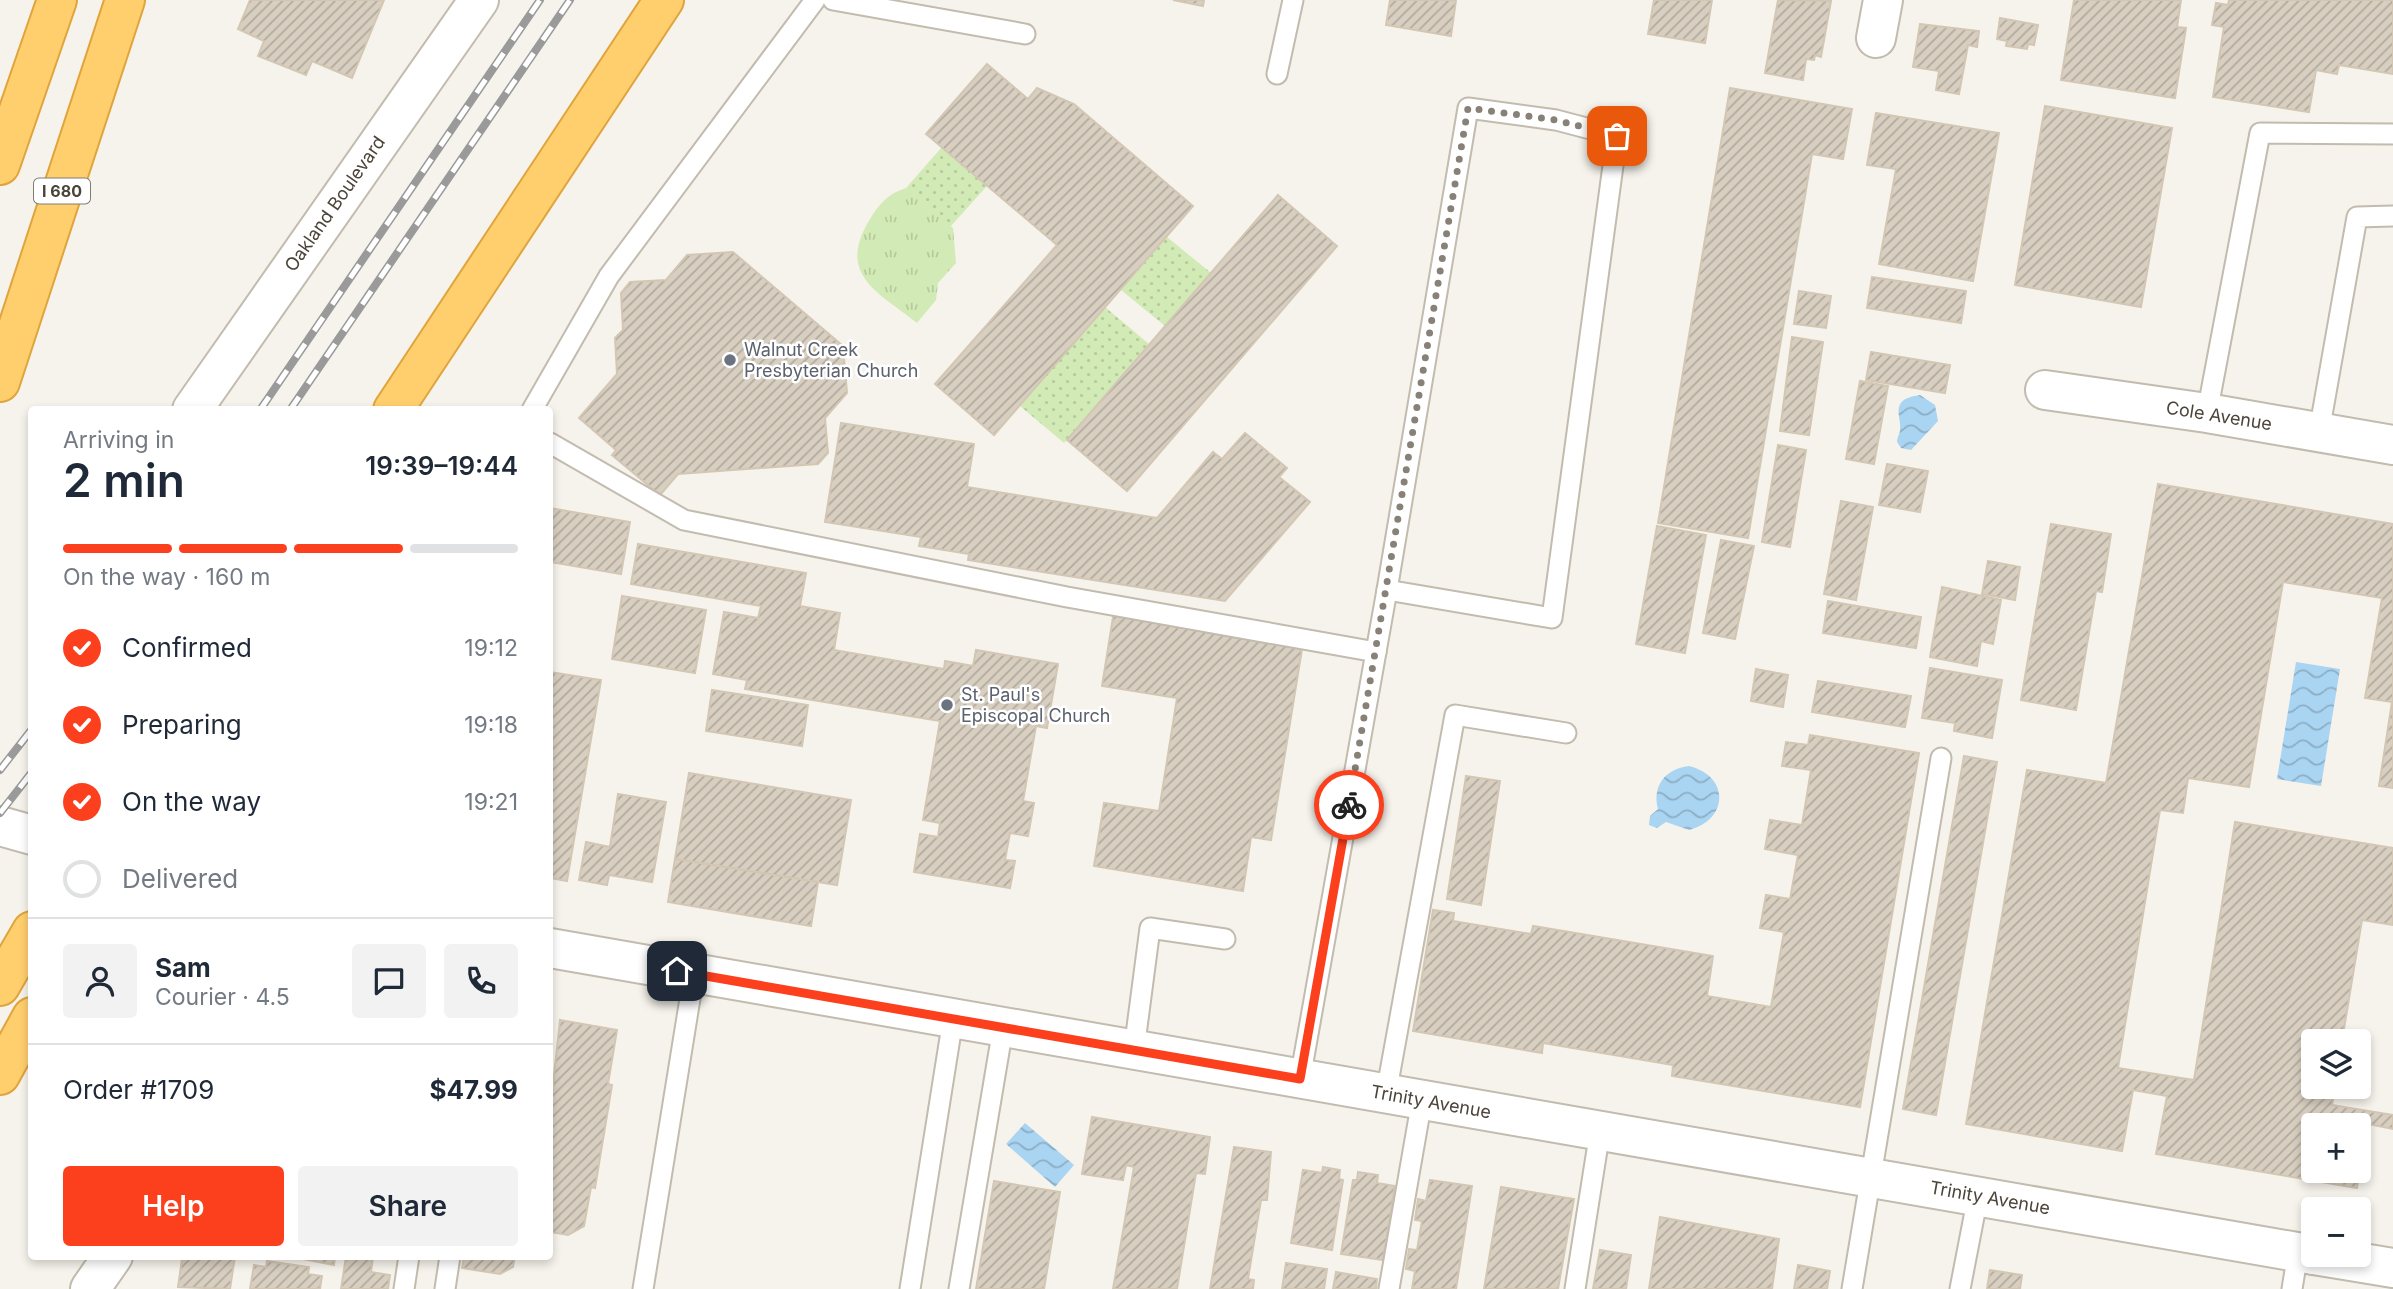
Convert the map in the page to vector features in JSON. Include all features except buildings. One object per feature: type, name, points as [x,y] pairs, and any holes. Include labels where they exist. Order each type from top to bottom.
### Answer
[{"type":"highway","points":[[0,165],[57,0]]},
{"type":"highway","name":"I 680","points":[[0,382],[125,0]]},
{"type":"highway","points":[[396,406],[664,0]]},
{"type":"highway","points":[[0,986],[28,938]]},
{"type":"highway","points":[[0,1075],[28,1024]]},
{"type":"street","name":"Oakland Boulevard","points":[[195,406],[480,0]]},
{"type":"street","points":[[1876,38],[1882,0]]},
{"type":"street","name":"Cole Avenue","points":[[2045,390],[2207,413],[2393,445]]},
{"type":"street","points":[[0,826],[28,834]]},
{"type":"street","name":"Trinity Avenue","points":[[553,948],[2301,1253]]},
{"type":"street","points":[[90,1289],[110,1260]]},
{"type":"street","name":"Trinity Avenue","points":[[2371,1264],[2393,1268]]},
{"type":"lane","points":[[534,406],[609,276],[815,0]]},
{"type":"lane","points":[[833,0],[1025,34]]},
{"type":"lane","points":[[1277,75],[1293,0]]},
{"type":"lane","points":[[1300,1079],[1387,590],[1468,108],[1556,120],[1617,136],[1552,618],[1387,590]]},
{"type":"lane","points":[[2207,413],[2260,133],[2393,134]]},
{"type":"lane","points":[[2319,432],[2357,218],[2393,216]]},
{"type":"lane","points":[[553,445],[684,520],[1067,597],[1376,652]]},
{"type":"lane","points":[[1389,1289],[1404,1097],[1455,715],[1566,733]]},
{"type":"lane","points":[[1852,1289],[1941,758]]},
{"type":"lane","points":[[1134,1050],[1150,928],[1225,939]]},
{"type":"lane","points":[[643,1289],[694,974]]},
{"type":"lane","points":[[910,1289],[953,1019]]},
{"type":"lane","points":[[959,1289],[1003,1028]]},
{"type":"lane","points":[[1574,1289],[1600,1131]]},
{"type":"lane","points":[[1961,1289],[1978,1196]]},
{"type":"lane","points":[[404,1289],[408,1260]]},
{"type":"lane","points":[[445,1289],[449,1260]]},
{"type":"lane","points":[[2292,1289],[2303,1267]]},
{"type":"green space","points":[[942,147],[987,186],[950,227],[906,188]]},
{"type":"green space","points":[[906,188],[953,228],[956,263],[938,283],[936,300],[917,323],[866,280],[859,268],[857,254],[861,238],[877,209],[890,196]]},
{"type":"green space","points":[[1167,237],[1211,273],[1165,326],[1121,290]]},
{"type":"green space","points":[[1105,307],[1149,344],[1064,443],[1020,406]]},
{"type":"water","points":[[1920,395],[1935,405],[1938,421],[1911,450],[1901,448],[1897,442],[1900,431],[1900,405],[1903,400]]},
{"type":"water","points":[[2296,662],[2340,669],[2321,786],[2277,779]]},
{"type":"water","points":[[1689,766],[1702,771],[1718,788],[1717,808],[1712,817],[1689,830],[1666,822],[1657,828],[1649,825],[1650,816],[1658,809],[1657,793],[1662,780],[1673,771]]},
{"type":"water","points":[[1025,1123],[1074,1165],[1055,1187],[1006,1144]]},
{"type":"railway","points":[[263,406],[540,0]]},
{"type":"railway","points":[[293,406],[570,0]]},
{"type":"railway","points":[[0,770],[28,734]]},
{"type":"railway","points":[[0,813],[28,777]]},
{"type":"way so far","points":[[1349,805],[1453,210],[1468,108],[1556,120],[1617,136]]},
{"type":"place","name":"Walnut Creek Presbyterian Church","points":[[730,360]]},
{"type":"place","name":"St. Paul's Episcopal Church","points":[[947,705]]},
{"type":"route","points":[[677,971],[1300,1079],[1349,805]]}]
